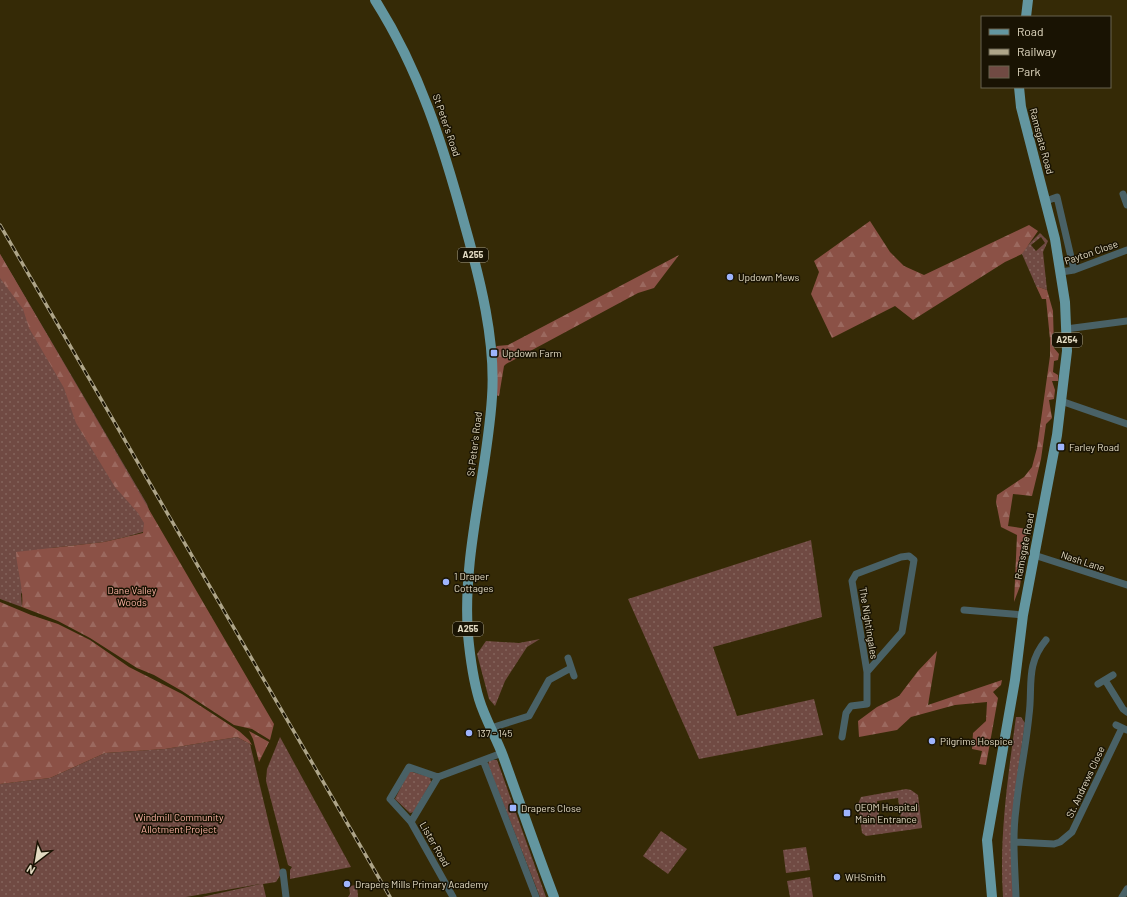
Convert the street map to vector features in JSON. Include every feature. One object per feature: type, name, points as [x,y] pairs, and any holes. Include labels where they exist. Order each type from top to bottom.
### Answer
[{"type":"main road","name":"St Peter's Road","points":[[375,0],[402,45],[429,110],[467,232],[484,309],[492,368],[492,397],[472,547],[467,618],[473,675],[480,701],[502,753],[554,897]]},
{"type":"main road","points":[[1026,16],[1028,0]]},
{"type":"main road","name":"Ramsgate Road","points":[[992,897],[987,840],[1015,680],[1023,615],[1066,370],[1066,329],[1061,272],[1046,201],[1021,107],[1019,88]]},
{"type":"street","points":[[1124,194],[1127,204]]},
{"type":"street","points":[[1046,201],[1057,197],[1074,270]]},
{"type":"street","name":"Payton Close","points":[[1061,272],[1074,270],[1127,250]]},
{"type":"street","points":[[1066,329],[1127,321]]},
{"type":"street","points":[[1061,401],[1127,424]]},
{"type":"street","name":"Nash Lane","points":[[1034,555],[1127,585]]},
{"type":"street","name":"The Nightingales","points":[[842,737],[846,713],[851,706],[867,704],[867,672],[852,581],[856,574],[901,557],[909,556],[914,560],[902,632],[867,672]]},
{"type":"street","points":[[964,610],[1023,615]]},
{"type":"street","points":[[1016,897],[1014,842],[1026,715],[1030,706],[1029,685],[1039,646],[1046,640]]},
{"type":"street","points":[[568,658],[574,676]]},
{"type":"street","points":[[491,728],[529,716],[549,680],[571,668]]},
{"type":"street","points":[[1098,684],[1113,676]]},
{"type":"street","points":[[1105,680],[1123,709],[1127,712]]},
{"type":"street","name":"St. Andrews Close","points":[[1014,842],[1054,844],[1060,842],[1072,832],[1122,728]]},
{"type":"street","points":[[438,777],[502,753]]},
{"type":"street","points":[[483,760],[536,897]]},
{"type":"street","name":"Lister Road","points":[[411,822],[438,777],[409,766],[390,798],[411,822],[453,897]]},
{"type":"street","points":[[283,872],[286,897]]},
{"type":"street","points":[[1122,897],[1127,889]]},
{"type":"green space","points":[[870,221],[890,252],[904,266],[924,275],[1029,225],[1038,231],[1022,254],[1005,262],[913,320],[895,306],[832,338],[811,294],[819,272],[814,261]]},
{"type":"green space","points":[[1040,233],[1048,241],[1043,252],[1047,290],[1036,286],[1022,254],[1025,248]],"holes":[[[1041,237],[1045,243],[1036,251],[1031,245]]]},
{"type":"green space","points":[[0,254],[147,504],[154,524],[143,532],[104,542],[51,548],[21,594],[22,607],[0,599]]},
{"type":"green space","name":"Dane Valley Woods","points":[[0,254],[274,724],[270,740],[252,729],[234,725],[182,691],[154,675],[137,668],[90,638],[58,621],[22,607],[22,593],[16,552],[104,542],[143,533],[144,523],[138,513],[115,487],[76,423],[64,388],[29,328],[23,309],[0,278]]},
{"type":"green space","points":[[679,255],[654,288],[638,293],[506,364],[504,366],[499,396],[493,394],[493,350],[497,346],[508,345]]},
{"type":"green space","points":[[1036,286],[1047,290],[1053,311],[1054,348],[1059,354],[1058,360],[1054,361],[1053,372],[1058,375],[1058,381],[1052,381],[1055,390],[1054,399],[1049,400],[1052,418],[1046,424],[1041,459],[1032,496],[1013,494],[1008,526],[1027,529],[1020,586],[1014,602],[1017,535],[1001,527],[996,502],[997,495],[1024,477],[1032,467],[1037,448],[1050,356],[1050,339],[1046,299],[1042,299]]},
{"type":"green space","points":[[811,540],[822,617],[713,647],[737,716],[814,699],[823,735],[699,759],[628,599]]},
{"type":"green space","points":[[0,602],[58,624],[90,640],[129,667],[182,694],[239,731],[249,740],[252,745],[237,737],[165,749],[105,753],[50,778],[0,784]]},
{"type":"green space","points":[[540,639],[527,647],[505,681],[495,706],[489,699],[477,654],[486,641],[519,643]]},
{"type":"green space","points":[[937,651],[928,705],[1002,680],[1001,685],[993,692],[998,698],[986,765],[979,764],[982,751],[972,749],[973,733],[986,721],[987,702],[955,705],[911,717],[897,730],[859,737],[858,721],[877,707],[899,696],[918,671]]},
{"type":"green space","points":[[1016,717],[1021,717],[1025,723],[1015,793],[1014,897],[1003,897],[1003,829],[1007,784]]},
{"type":"green space","points":[[249,731],[269,742],[259,762],[253,739]]},
{"type":"green space","name":"Windmill Community Allotment Project","points":[[237,737],[250,744],[281,874],[276,882],[263,884],[266,897],[202,897],[260,884],[186,897],[0,897],[0,784],[50,778],[105,753],[165,749]]},
{"type":"green space","points":[[280,737],[351,867],[290,879],[290,870],[292,867],[288,865],[266,781],[267,769]]},
{"type":"green space","points":[[497,760],[546,897],[540,897],[488,765],[489,761]]},
{"type":"green space","points":[[409,771],[430,777],[431,782],[414,812],[410,813],[395,799]]},
{"type":"green space","points":[[906,789],[911,790],[918,795],[922,828],[866,836],[862,833],[858,804],[861,797]],"holes":[[[898,798],[901,819],[880,822],[877,801]]]},
{"type":"green space","points":[[661,831],[687,849],[668,874],[643,856]]},
{"type":"green space","points":[[806,847],[810,870],[786,873],[783,850]]},
{"type":"green space","points":[[810,877],[813,897],[790,897],[787,881]]},
{"type":"green space","points":[[357,885],[358,897],[348,897],[350,894],[349,886]]},
{"type":"railway","points":[[0,225],[390,897]]},
{"type":"place","name":"Updown Mews","points":[[730,277]]},
{"type":"place","name":"Updown Farm","points":[[494,353]]},
{"type":"place","name":"Farley Road","points":[[1061,447]]},
{"type":"place","name":"1 Draper Cottages","points":[[446,582]]},
{"type":"place","name":"137 - 145","points":[[469,733]]},
{"type":"place","name":"Pilgrims Hospice","points":[[932,741]]},
{"type":"place","name":"Drapers Close","points":[[513,808]]},
{"type":"place","name":"QEQM Hospital Main Entrance","points":[[847,813]]},
{"type":"place","name":"WHSmith","points":[[837,877]]},
{"type":"place","name":"Drapers Mills Primary Academy","points":[[347,884]]}]
